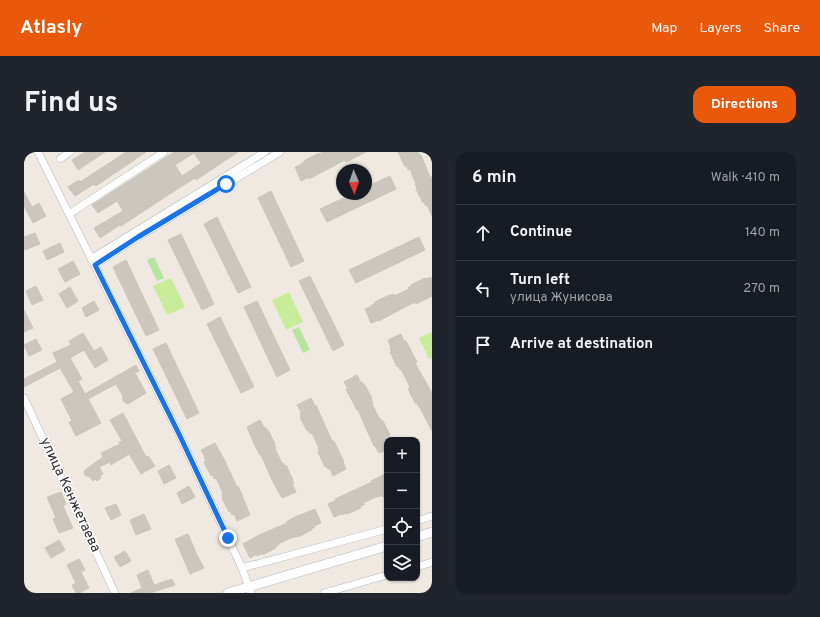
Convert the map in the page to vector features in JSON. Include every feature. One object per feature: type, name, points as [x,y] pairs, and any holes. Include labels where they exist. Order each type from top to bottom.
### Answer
[{"type":"main road","points":[[420,536],[432,532]]},
{"type":"main road","points":[[228,593],[250,590],[384,547]]},
{"type":"street","points":[[38,152],[179,434],[242,568],[250,590]]},
{"type":"street","points":[[60,159],[70,152]]},
{"type":"street","points":[[69,214],[164,152]]},
{"type":"street","points":[[93,262],[265,152]]},
{"type":"street","points":[[93,262],[280,152]]},
{"type":"street","name":"улица Кенжетаева","points":[[24,398],[115,593]]},
{"type":"street","points":[[420,519],[432,516]]},
{"type":"street","points":[[242,568],[384,530]]},
{"type":"street","points":[[420,566],[432,562]]},
{"type":"street","points":[[324,593],[384,577]]},
{"type":"green space","points":[[154,257],[164,278],[157,281],[147,260]]},
{"type":"green space","points":[[171,278],[185,307],[167,315],[153,286]]},
{"type":"green space","points":[[289,292],[303,322],[286,330],[272,300]]},
{"type":"green space","points":[[299,327],[310,350],[303,353],[292,330]]},
{"type":"green space","points":[[431,332],[432,358],[429,359],[419,338]]},
{"type":"building","points":[[85,152],[105,152],[78,170],[72,160]]},
{"type":"building","points":[[126,152],[146,152],[96,186],[94,184],[75,196],[68,187],[79,180],[80,182]]},
{"type":"building","points":[[174,152],[238,152],[196,180],[195,178],[100,238],[94,228],[123,211],[117,201],[98,213],[92,205]],"holes":[[[194,153],[201,163],[182,176],[175,165]]]},
{"type":"building","points":[[323,152],[366,152],[346,162],[345,160],[336,164],[309,179],[309,177],[301,181],[295,167],[302,164],[305,160]]},
{"type":"building","points":[[398,152],[418,152],[421,155],[430,177],[432,177],[432,216],[427,205],[426,206],[424,202],[423,203],[416,189],[416,184],[410,169],[408,170],[407,166],[405,167]]},
{"type":"building","points":[[390,176],[396,189],[327,222],[320,209],[339,200],[372,200],[372,184]]},
{"type":"building","points":[[271,191],[304,261],[291,267],[258,198]]},
{"type":"building","points":[[24,192],[32,207],[39,203],[46,216],[33,223],[24,206]]},
{"type":"building","points":[[217,217],[251,287],[238,293],[204,224]]},
{"type":"building","points":[[35,233],[40,244],[25,250],[24,237]]},
{"type":"building","points":[[181,234],[214,304],[202,310],[168,240]]},
{"type":"building","points":[[419,237],[425,250],[356,283],[349,270]]},
{"type":"building","points":[[60,243],[64,252],[47,260],[43,251]]},
{"type":"building","points":[[126,260],[159,330],[146,336],[113,267]]},
{"type":"building","points":[[73,261],[80,274],[65,282],[58,269]]},
{"type":"building","points":[[310,276],[344,345],[333,351],[299,281]]},
{"type":"building","points":[[430,277],[432,278],[432,296],[416,304],[415,302],[379,321],[371,323],[365,309],[389,295],[393,294],[394,296],[409,289],[408,288],[411,285]]},
{"type":"building","points":[[36,286],[43,300],[32,305],[26,291]]},
{"type":"building","points":[[70,287],[78,301],[67,308],[59,294]]},
{"type":"building","points":[[94,301],[99,310],[86,317],[82,308]]},
{"type":"building","points":[[257,301],[290,370],[277,377],[244,307]]},
{"type":"building","points":[[24,310],[33,328],[24,332]]},
{"type":"building","points":[[220,317],[254,387],[241,393],[207,324]]},
{"type":"building","points":[[83,333],[94,351],[101,347],[108,360],[95,368],[84,350],[70,358],[82,379],[78,381],[85,394],[136,365],[139,371],[135,373],[146,393],[128,404],[123,401],[123,396],[116,384],[88,399],[101,423],[76,436],[69,422],[72,421],[61,399],[74,392],[60,368],[24,387],[24,379],[57,362],[53,353],[71,345],[69,341]]},
{"type":"building","points":[[401,334],[432,393],[432,431],[419,406],[415,403],[408,389],[410,388],[409,385],[401,369],[400,370],[398,366],[397,367],[390,352],[392,352],[388,340]]},
{"type":"building","points":[[36,339],[42,350],[29,356],[24,345]]},
{"type":"building","points":[[166,343],[199,413],[187,419],[153,349]]},
{"type":"building","points":[[357,375],[361,383],[362,382],[365,385],[379,418],[383,421],[390,435],[390,437],[384,437],[384,451],[379,453],[374,446],[344,382]]},
{"type":"building","points":[[311,398],[315,406],[316,405],[332,441],[334,441],[346,469],[333,476],[330,469],[326,466],[325,467],[312,433],[310,434],[308,430],[307,431],[300,417],[301,412],[297,405]]},
{"type":"building","points":[[123,413],[146,457],[148,456],[155,466],[141,474],[129,454],[111,465],[110,462],[99,467],[103,474],[97,481],[95,479],[93,481],[89,476],[86,476],[84,473],[85,470],[103,457],[101,453],[120,444],[119,442],[122,441],[110,420]]},
{"type":"building","points":[[260,420],[264,428],[265,427],[268,430],[282,463],[285,466],[286,465],[293,480],[294,484],[292,484],[296,492],[282,498],[255,446],[247,427]]},
{"type":"building","points":[[215,443],[237,487],[238,486],[250,515],[237,521],[234,514],[232,515],[230,511],[229,512],[222,498],[223,493],[216,478],[214,479],[213,475],[211,476],[204,462],[206,461],[204,458],[205,457],[201,450]]},
{"type":"building","points":[[169,465],[176,478],[164,484],[158,471]]},
{"type":"building","points":[[384,474],[384,496],[382,495],[378,496],[363,503],[364,505],[360,506],[361,508],[347,514],[334,517],[328,504],[336,500],[335,499],[372,482],[371,481]]},
{"type":"building","points":[[189,486],[195,497],[182,504],[177,493]]},
{"type":"building","points":[[61,492],[66,504],[63,506],[73,528],[59,533],[53,519],[56,518],[47,497]]},
{"type":"building","points":[[116,504],[121,515],[111,520],[105,508]]},
{"type":"building","points":[[315,509],[321,523],[314,526],[315,527],[311,529],[312,530],[278,544],[279,545],[275,547],[276,548],[262,555],[257,556],[257,554],[250,558],[243,544],[259,535],[287,523],[286,522],[295,517]]},
{"type":"building","points":[[144,514],[151,529],[136,535],[130,520]]},
{"type":"building","points":[[188,534],[204,568],[190,574],[175,539]]},
{"type":"building","points":[[59,540],[65,550],[51,558],[45,548]]},
{"type":"building","points":[[125,551],[131,561],[120,567],[114,557]]},
{"type":"building","points":[[79,559],[85,570],[81,572],[89,588],[76,593],[72,585],[76,583],[67,565]]},
{"type":"building","points":[[148,570],[154,585],[172,579],[175,585],[150,593],[131,593],[142,588],[137,575]]},
{"type":"route","points":[[226,184],[138,237],[95,265],[179,434],[228,538]]}]
